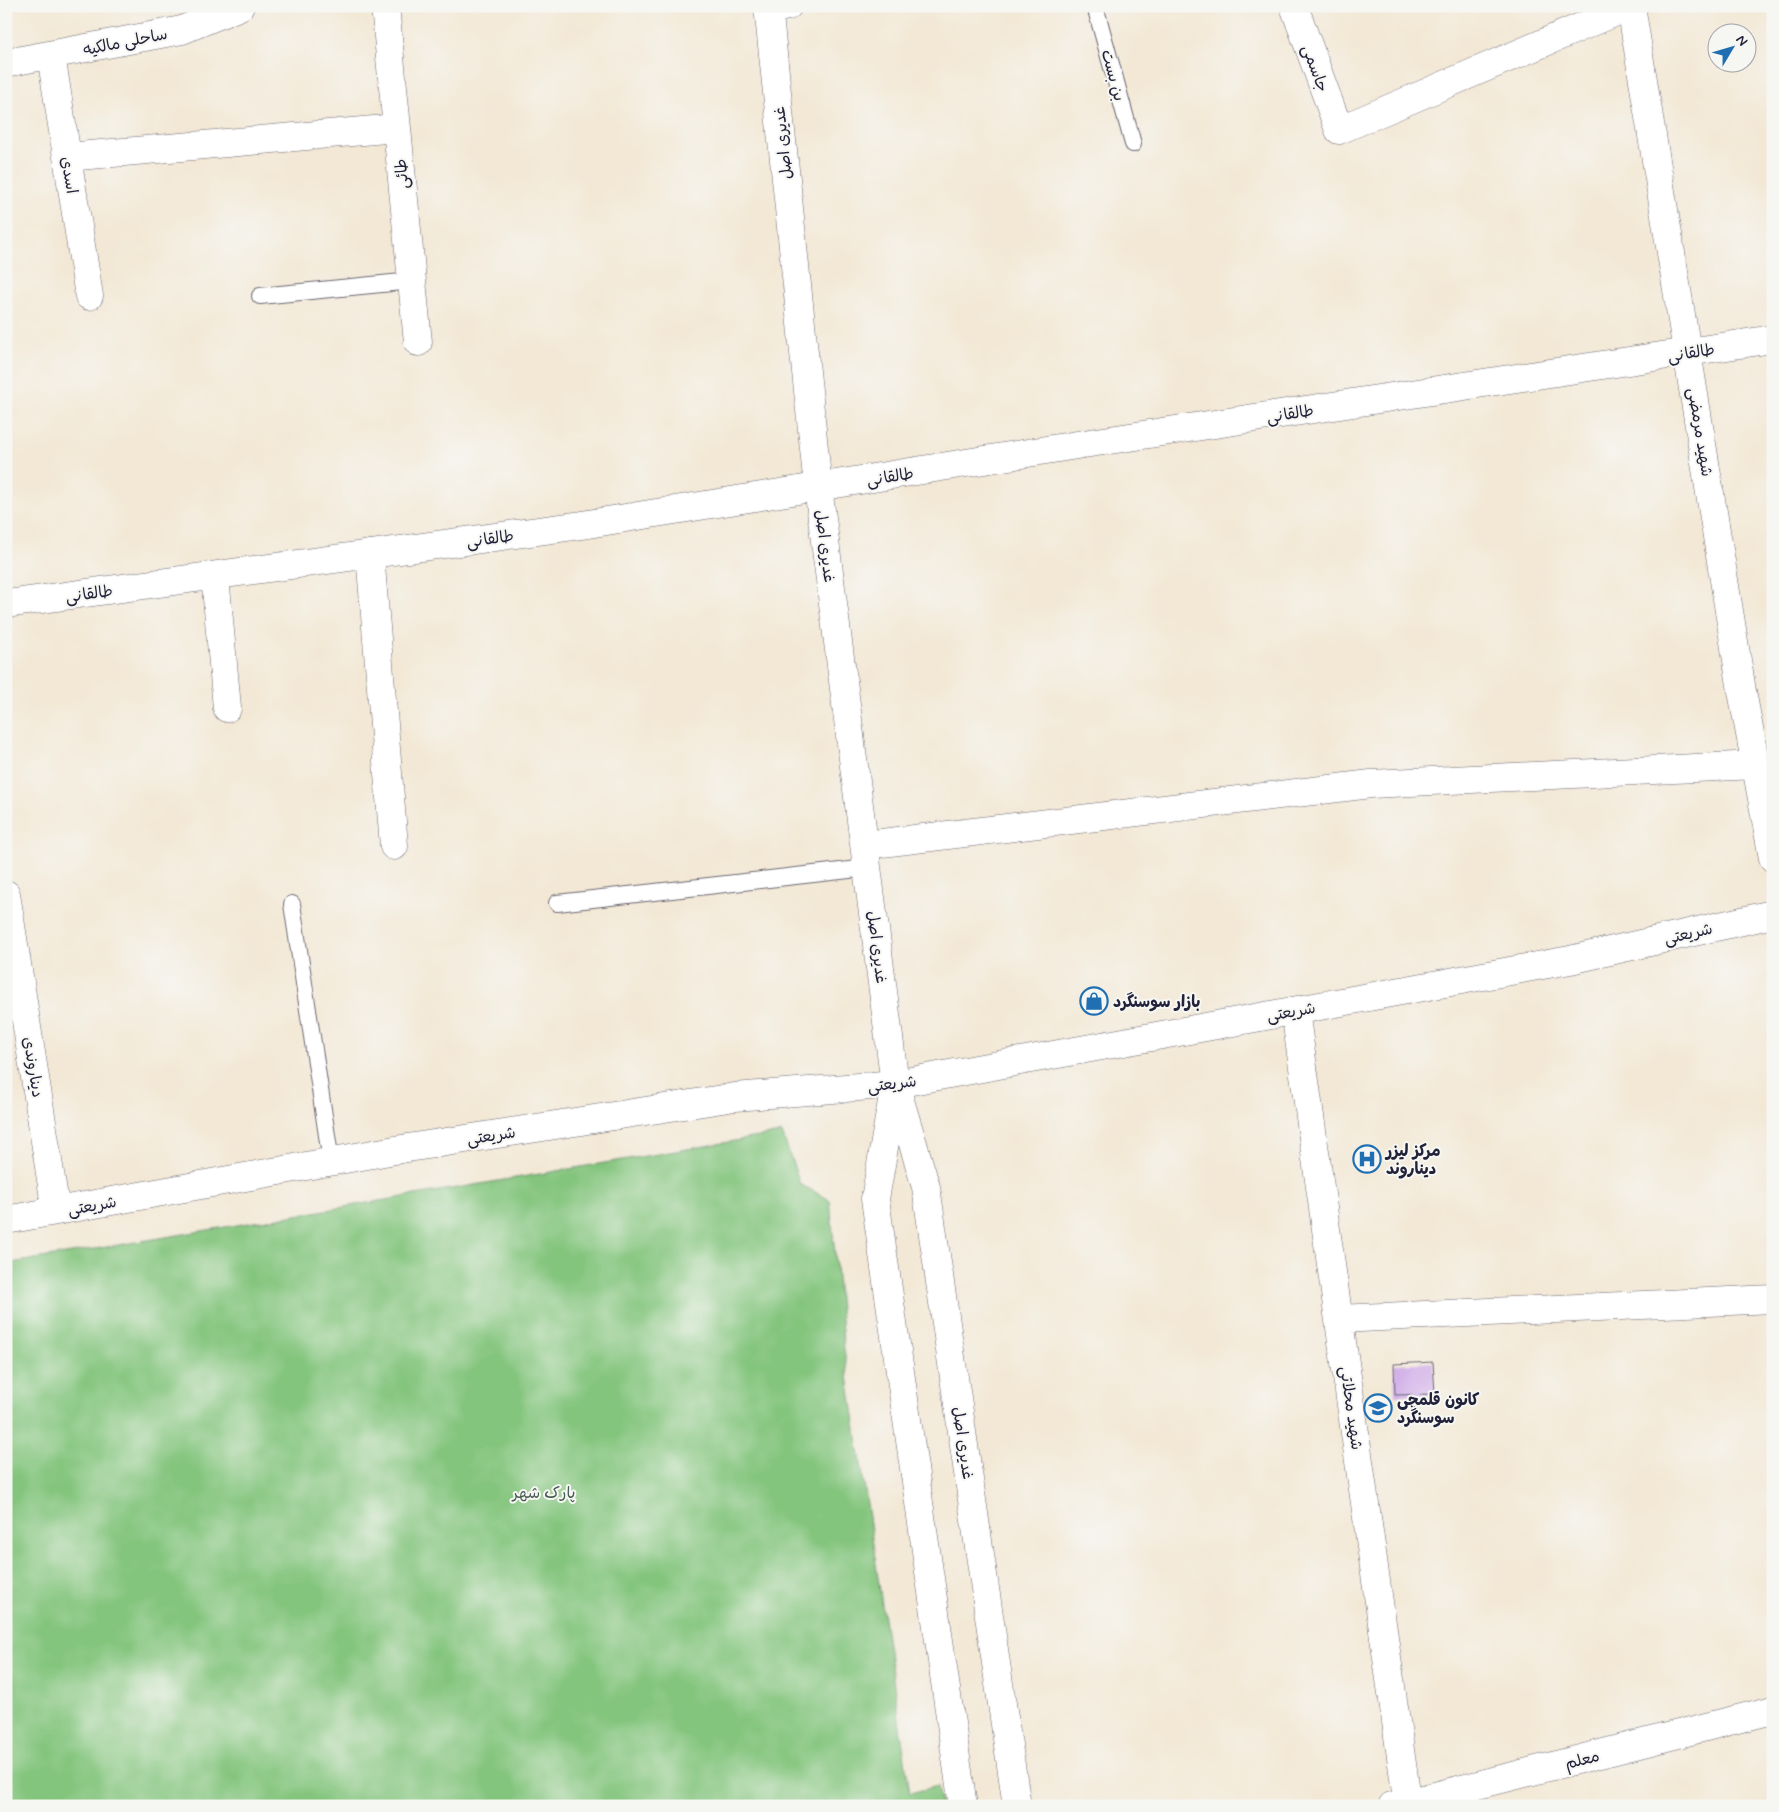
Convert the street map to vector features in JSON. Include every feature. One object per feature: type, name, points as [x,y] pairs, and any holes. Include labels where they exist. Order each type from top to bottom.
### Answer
[{"type":"street","name":"ساحلی مالکیه","points":[[6,63],[182,30],[240,6]]},
{"type":"street","name":"طائی","points":[[385,6],[418,342]]},
{"type":"street","name":"جاسمی","points":[[1294,6],[1339,130],[1630,6]]},
{"type":"street","name":"شهید مرمضی","points":[[1630,6],[1742,691],[1773,858]]},
{"type":"street","name":"غدیری اصل","points":[[775,7],[818,487],[895,1084],[926,1187],[1017,1806]]},
{"type":"street","name":"اسدی","points":[[52,55],[89,296]]},
{"type":"street","points":[[67,157],[397,128]]},
{"type":"street","name":"طالقانی","points":[[6,604],[582,525],[1107,441],[1773,339]]},
{"type":"street","points":[[370,554],[394,846]]},
{"type":"street","points":[[215,576],[227,708]]},
{"type":"street","points":[[866,856],[1371,784],[1756,765]]},
{"type":"street","name":"دیناروندی","points":[[6,894],[56,1211]]},
{"type":"street","name":"شریعتی","points":[[6,1220],[331,1162],[735,1097],[895,1084],[1570,960],[1773,914]]},
{"type":"street","name":"شهید محلاتی","points":[[1295,1011],[1339,1319],[1402,1805]]},
{"type":"street","name":"غدیری اصل","points":[[895,1084],[875,1199],[963,1806]]},
{"type":"street","points":[[1339,1319],[1773,1298]]},
{"type":"street","name":"معلم","points":[[1402,1805],[1773,1710]]},
{"type":"lane","name":"بن بست","points":[[1095,6],[1133,144]]},
{"type":"lane","points":[[260,296],[412,281]]},
{"type":"lane","points":[[557,903],[866,856]]},
{"type":"lane","points":[[292,904],[331,1162]]},
{"type":"green space","name":"پارک شهر","points":[[782,1133],[800,1184],[830,1200],[843,1342],[910,1793],[938,1786],[941,1806],[6,1806],[6,1264]]},
{"type":"building","points":[[1433,1362],[1435,1394],[1395,1395],[1394,1364]]},
{"type":"place","name":"بازار سوسنگرد","points":[[1094,1001]]},
{"type":"place","name":"مرکز لیزر دیناروند","points":[[1367,1159]]},
{"type":"place","name":"کانون قلمچی سوسنگرد","points":[[1378,1408]]}]
